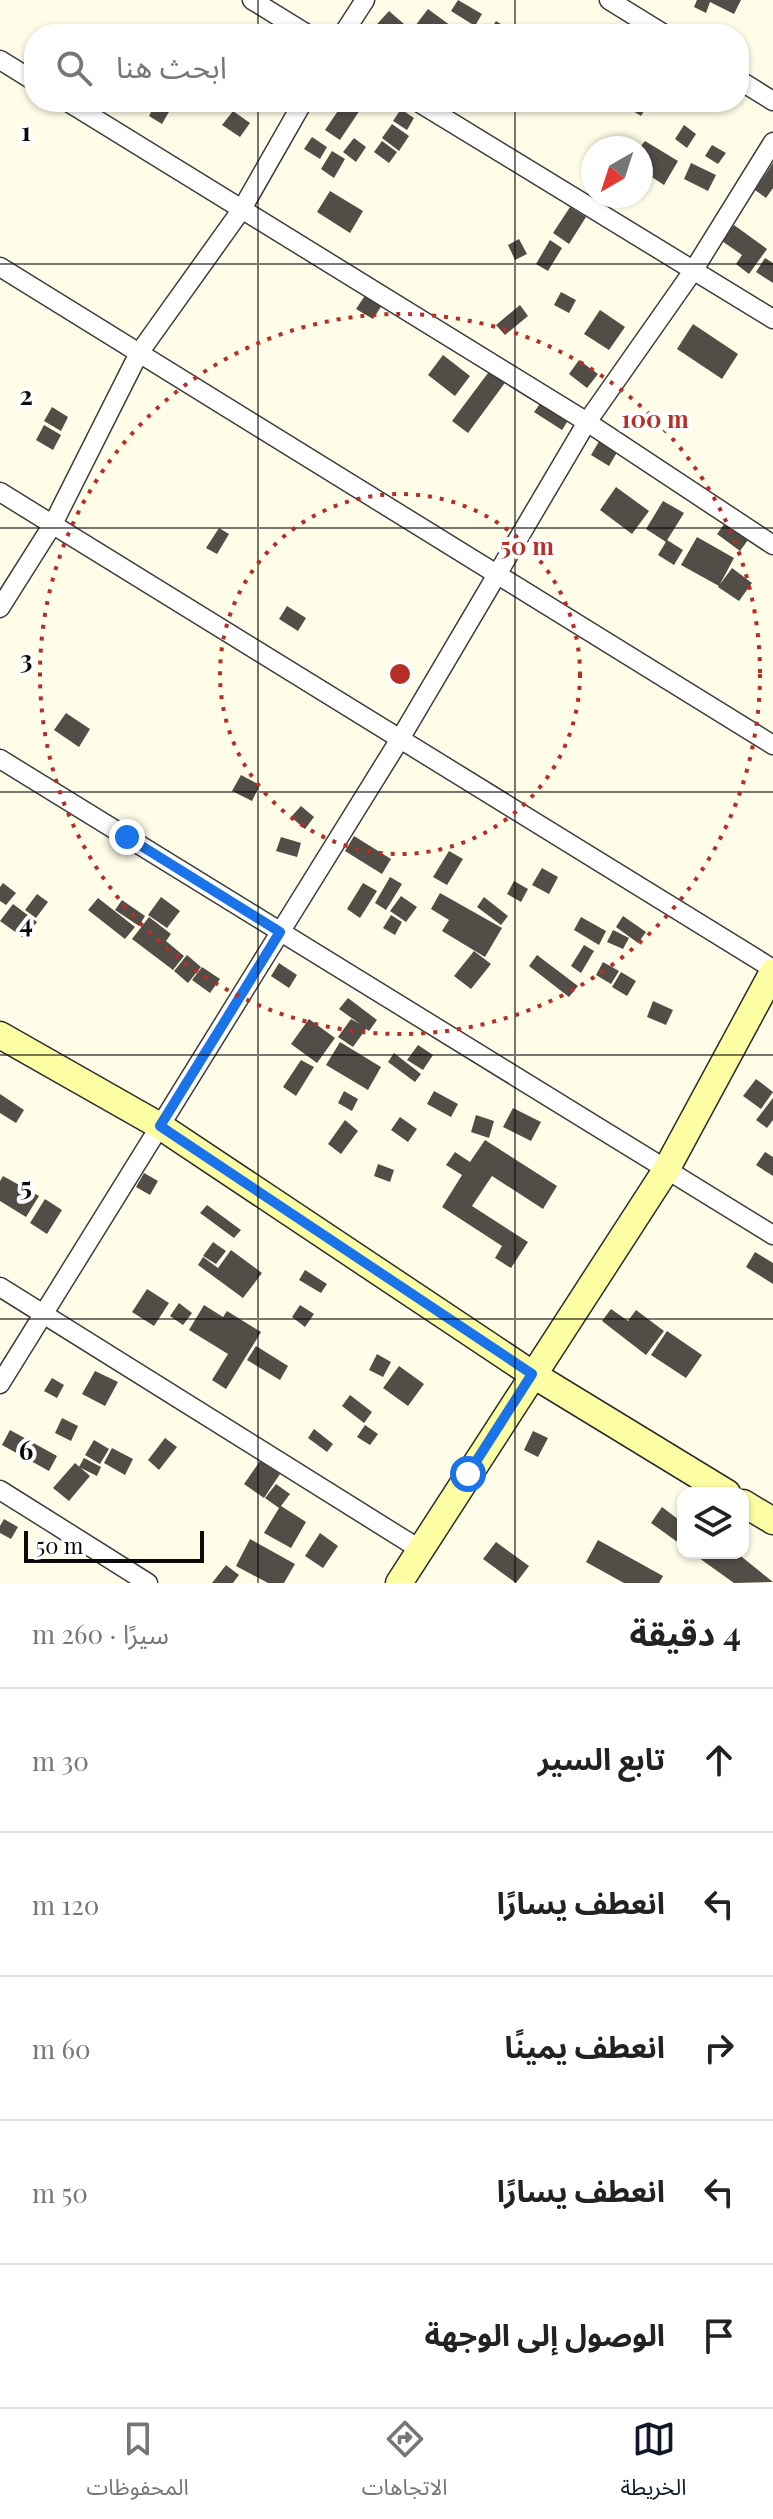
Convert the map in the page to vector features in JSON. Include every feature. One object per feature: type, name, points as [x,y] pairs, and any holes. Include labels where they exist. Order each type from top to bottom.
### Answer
[{"type":"street","points":[[252,0],[291,24]]},
{"type":"street","points":[[349,24],[365,0]]},
{"type":"street","points":[[609,0],[648,24]]},
{"type":"street","points":[[0,60],[24,75]]},
{"type":"street","points":[[749,86],[773,101]]},
{"type":"street","points":[[84,112],[587,422],[773,545]]},
{"type":"street","points":[[0,608],[53,524],[139,353],[242,209],[297,112]]},
{"type":"street","points":[[434,112],[773,319]]},
{"type":"street","points":[[0,1384],[400,739],[587,422],[693,271],[773,142]]},
{"type":"street","points":[[0,267],[773,745]]},
{"type":"street","points":[[0,492],[773,970],[666,1170],[399,1583]]},
{"type":"street","points":[[0,759],[773,1235]]},
{"type":"street","points":[[0,1035],[160,1126],[532,1374],[717,1487]]},
{"type":"street","points":[[0,1287],[421,1550]]},
{"type":"street","points":[[0,1490],[148,1583]]},
{"type":"street","points":[[749,1507],[773,1521]]},
{"type":"building","points":[[458,0],[482,14],[476,24],[472,24],[451,11]]},
{"type":"building","points":[[697,0],[741,0],[734,14],[710,2],[706,13],[694,7]]},
{"type":"building","points":[[428,9],[448,24],[417,24]]},
{"type":"building","points":[[389,11],[404,24],[377,24]]},
{"type":"building","points":[[151,112],[169,112],[162,124],[149,116]]},
{"type":"building","points":[[232,112],[250,123],[240,137],[222,125]]},
{"type":"building","points":[[337,112],[359,112],[340,140],[325,130]]},
{"type":"building","points":[[399,112],[414,118],[407,130],[393,121]]},
{"type":"building","points":[[392,124],[409,136],[399,151],[382,138]]},
{"type":"building","points":[[684,125],[696,134],[687,148],[675,139]]},
{"type":"building","points":[[312,137],[327,147],[320,159],[304,149]]},
{"type":"building","points":[[354,138],[366,147],[356,162],[343,152]]},
{"type":"building","points":[[382,141],[397,152],[389,163],[374,152]]},
{"type":"building","points":[[712,145],[726,153],[718,164],[705,156]]},
{"type":"building","points":[[653,146],[678,161],[664,185],[653,178]]},
{"type":"building","points":[[332,151],[345,159],[334,178],[321,169]]},
{"type":"building","points":[[691,163],[716,175],[708,191],[684,179]]},
{"type":"building","points":[[773,163],[773,188],[766,198],[755,190]]},
{"type":"building","points":[[330,191],[363,211],[350,233],[317,212]]},
{"type":"building","points":[[570,207],[586,217],[569,244],[553,233]]},
{"type":"building","points":[[734,225],[767,249],[749,274],[736,264],[742,255],[722,241]]},
{"type":"building","points":[[519,239],[527,254],[515,260],[508,245]]},
{"type":"building","points":[[550,240],[562,248],[548,271],[536,264]]},
{"type":"building","points":[[765,258],[773,263],[773,283],[756,272]]},
{"type":"building","points":[[368,291],[384,302],[373,319],[356,309]]},
{"type":"building","points":[[561,292],[576,300],[569,313],[554,305]]},
{"type":"building","points":[[520,305],[528,316],[505,335],[496,325]]},
{"type":"building","points":[[600,310],[625,327],[609,350],[584,334]]},
{"type":"building","points":[[693,324],[738,354],[722,379],[677,349]]},
{"type":"building","points":[[443,355],[470,376],[455,396],[428,375]]},
{"type":"building","points":[[579,360],[598,374],[587,388],[569,374]]},
{"type":"building","points":[[491,369],[507,380],[468,433],[452,421]]},
{"type":"building","points":[[542,401],[569,419],[562,430],[534,412]]},
{"type":"building","points":[[52,407],[68,417],[61,431],[44,421]]},
{"type":"building","points":[[44,425],[61,435],[53,450],[36,440]]},
{"type":"building","points":[[601,438],[619,449],[609,466],[591,455]]},
{"type":"building","points":[[616,487],[649,511],[632,534],[600,510]]},
{"type":"building","points":[[663,501],[684,513],[666,542],[646,529]]},
{"type":"building","points":[[730,516],[753,533],[740,551],[717,534]]},
{"type":"building","points":[[219,528],[229,534],[217,554],[206,548]]},
{"type":"building","points":[[697,537],[734,558],[719,586],[681,565]]},
{"type":"building","points":[[667,540],[683,550],[674,565],[658,555]]},
{"type":"building","points":[[732,568],[752,583],[739,601],[718,587]]},
{"type":"building","points":[[287,606],[306,618],[298,631],[279,619]]},
{"type":"building","points":[[66,713],[90,729],[79,747],[54,730]]},
{"type":"building","points":[[241,775],[260,785],[252,801],[232,791]]},
{"type":"building","points":[[301,806],[314,817],[305,829],[291,817]]},
{"type":"building","points":[[354,836],[391,859],[382,874],[345,851]]},
{"type":"building","points":[[281,837],[301,843],[297,857],[276,851]]},
{"type":"building","points":[[449,851],[463,859],[447,885],[433,877]]},
{"type":"building","points":[[542,868],[558,877],[549,894],[532,885]]},
{"type":"building","points":[[390,877],[402,884],[386,910],[375,903]]},
{"type":"building","points":[[514,881],[528,889],[521,902],[507,894]]},
{"type":"building","points":[[3,883],[16,893],[6,905],[0,901]]},
{"type":"building","points":[[363,883],[377,891],[360,918],[347,909]]},
{"type":"building","points":[[440,893],[502,928],[485,957],[442,931],[449,920],[431,909]]},
{"type":"building","points":[[37,894],[48,902],[36,918],[25,910]]},
{"type":"building","points":[[401,896],[417,907],[406,922],[390,911]]},
{"type":"building","points":[[161,897],[180,911],[167,928],[148,915]]},
{"type":"building","points":[[484,897],[508,916],[501,925],[477,907]]},
{"type":"building","points":[[98,898],[135,927],[125,939],[88,910]]},
{"type":"building","points":[[122,900],[145,916],[139,926],[115,910]]},
{"type":"building","points":[[13,904],[37,922],[25,939],[0,921]]},
{"type":"building","points":[[391,915],[402,922],[395,935],[383,928]]},
{"type":"building","points":[[623,916],[646,932],[638,943],[616,927]]},
{"type":"building","points":[[149,917],[171,934],[166,941],[184,956],[173,970],[132,939]]},
{"type":"building","points":[[581,917],[606,931],[599,945],[574,930]]},
{"type":"building","points":[[613,930],[629,938],[623,949],[607,942]]},
{"type":"building","points":[[584,945],[594,951],[581,973],[571,966]]},
{"type":"building","points":[[474,951],[491,964],[471,989],[454,976]]},
{"type":"building","points":[[187,955],[201,967],[188,983],[174,971]]},
{"type":"building","points":[[537,955],[578,986],[569,997],[529,966]]},
{"type":"building","points":[[603,962],[619,971],[611,984],[596,975]]},
{"type":"building","points":[[279,963],[297,975],[289,988],[271,976]]},
{"type":"building","points":[[202,967],[220,979],[210,993],[192,980]]},
{"type":"building","points":[[621,972],[636,981],[627,996],[612,987]]},
{"type":"building","points":[[348,998],[377,1020],[353,1047],[338,1037],[351,1019],[360,1024],[339,1009]]},
{"type":"building","points":[[653,1001],[673,1010],[666,1025],[647,1017]]},
{"type":"building","points":[[309,1019],[335,1038],[317,1063],[291,1044]]},
{"type":"building","points":[[340,1042],[381,1067],[368,1090],[326,1065]]},
{"type":"building","points":[[418,1045],[433,1055],[423,1070],[407,1060]]},
{"type":"building","points":[[394,1053],[421,1074],[415,1082],[388,1062]]},
{"type":"building","points":[[301,1060],[314,1067],[296,1096],[283,1087]]},
{"type":"building","points":[[756,1079],[773,1092],[761,1109],[743,1096]]},
{"type":"building","points":[[344,1091],[358,1099],[352,1111],[338,1103]]},
{"type":"building","points":[[434,1091],[458,1104],[451,1117],[427,1104]]},
{"type":"building","points":[[0,1094],[24,1110],[16,1123],[0,1113]]},
{"type":"building","points":[[773,1098],[773,1120],[767,1128],[756,1120]]},
{"type":"building","points":[[513,1108],[541,1122],[531,1141],[503,1127]]},
{"type":"building","points":[[476,1115],[494,1121],[489,1138],[471,1132]]},
{"type":"building","points":[[400,1117],[417,1129],[408,1142],[391,1130]]},
{"type":"building","points":[[345,1120],[358,1131],[341,1154],[328,1144]]},
{"type":"building","points":[[485,1140],[557,1186],[543,1209],[492,1176],[472,1206],[528,1242],[511,1268],[495,1258],[502,1246],[442,1207],[462,1175],[446,1165],[455,1152],[470,1162]]},
{"type":"building","points":[[765,1152],[773,1157],[773,1176],[756,1165]]},
{"type":"building","points":[[378,1164],[394,1170],[390,1182],[374,1176]]},
{"type":"building","points":[[144,1173],[158,1181],[150,1195],[136,1187]]},
{"type":"building","points":[[3,1176],[39,1196],[26,1217],[0,1201]]},
{"type":"building","points":[[45,1199],[62,1210],[47,1234],[30,1223]]},
{"type":"building","points":[[207,1205],[241,1230],[234,1238],[200,1213]]},
{"type":"building","points":[[213,1242],[226,1251],[216,1264],[203,1256]]},
{"type":"building","points":[[231,1250],[262,1273],[243,1298],[198,1265],[203,1257],[218,1268]]},
{"type":"building","points":[[755,1252],[773,1263],[773,1284],[746,1267]]},
{"type":"building","points":[[305,1270],[327,1284],[321,1293],[299,1280]]},
{"type":"building","points":[[147,1289],[169,1303],[154,1326],[132,1312]]},
{"type":"building","points":[[179,1303],[192,1313],[183,1325],[170,1316]]},
{"type":"building","points":[[204,1305],[223,1317],[227,1311],[261,1332],[226,1389],[212,1380],[228,1354],[189,1330]]},
{"type":"building","points":[[300,1305],[314,1314],[305,1327],[292,1317]]},
{"type":"building","points":[[611,1309],[628,1321],[636,1310],[664,1331],[646,1355],[602,1321]]},
{"type":"building","points":[[667,1331],[702,1355],[686,1378],[651,1355]]},
{"type":"building","points":[[256,1346],[288,1366],[280,1380],[247,1360]]},
{"type":"building","points":[[377,1354],[391,1362],[383,1377],[369,1370]]},
{"type":"building","points":[[399,1366],[424,1384],[408,1406],[383,1388]]},
{"type":"building","points":[[95,1371],[118,1382],[105,1406],[82,1394]]},
{"type":"building","points":[[52,1378],[64,1385],[57,1398],[44,1391]]},
{"type":"building","points":[[350,1395],[372,1412],[364,1423],[342,1406]]},
{"type":"building","points":[[62,1418],[78,1426],[71,1441],[55,1433]]},
{"type":"building","points":[[365,1425],[378,1434],[370,1445],[357,1437]]},
{"type":"building","points":[[314,1429],[333,1444],[327,1452],[308,1438]]},
{"type":"building","points":[[10,1430],[57,1456],[49,1471],[2,1445]]},
{"type":"building","points":[[533,1431],[548,1438],[538,1457],[524,1450]]},
{"type":"building","points":[[165,1438],[177,1447],[159,1470],[148,1460]]},
{"type":"building","points":[[94,1440],[109,1449],[100,1464],[85,1455]]},
{"type":"building","points":[[112,1448],[133,1459],[125,1475],[104,1463]]},
{"type":"building","points":[[84,1458],[101,1467],[97,1476],[79,1467]]},
{"type":"building","points":[[260,1461],[280,1474],[264,1498],[244,1484]]},
{"type":"building","points":[[75,1463],[90,1476],[69,1501],[53,1488]]},
{"type":"building","points":[[276,1484],[290,1494],[281,1506],[306,1522],[291,1548],[264,1533],[279,1508],[265,1498]]},
{"type":"building","points":[[662,1507],[677,1518],[677,1542],[651,1523]]},
{"type":"building","points":[[4,1519],[18,1527],[11,1539],[0,1533]]},
{"type":"building","points":[[320,1533],[338,1546],[323,1568],[305,1556]]},
{"type":"building","points":[[250,1539],[295,1564],[284,1583],[268,1583],[236,1566]]},
{"type":"building","points":[[598,1540],[663,1576],[659,1583],[624,1583],[586,1562]]},
{"type":"building","points":[[496,1542],[529,1566],[516,1583],[483,1559]]},
{"type":"building","points":[[700,1559],[744,1559],[773,1582],[734,1583]]},
{"type":"building","points":[[226,1565],[239,1575],[233,1583],[212,1583]]},
{"type":"route","points":[[127,837],[280,932],[160,1126],[532,1374],[468,1474]]}]
